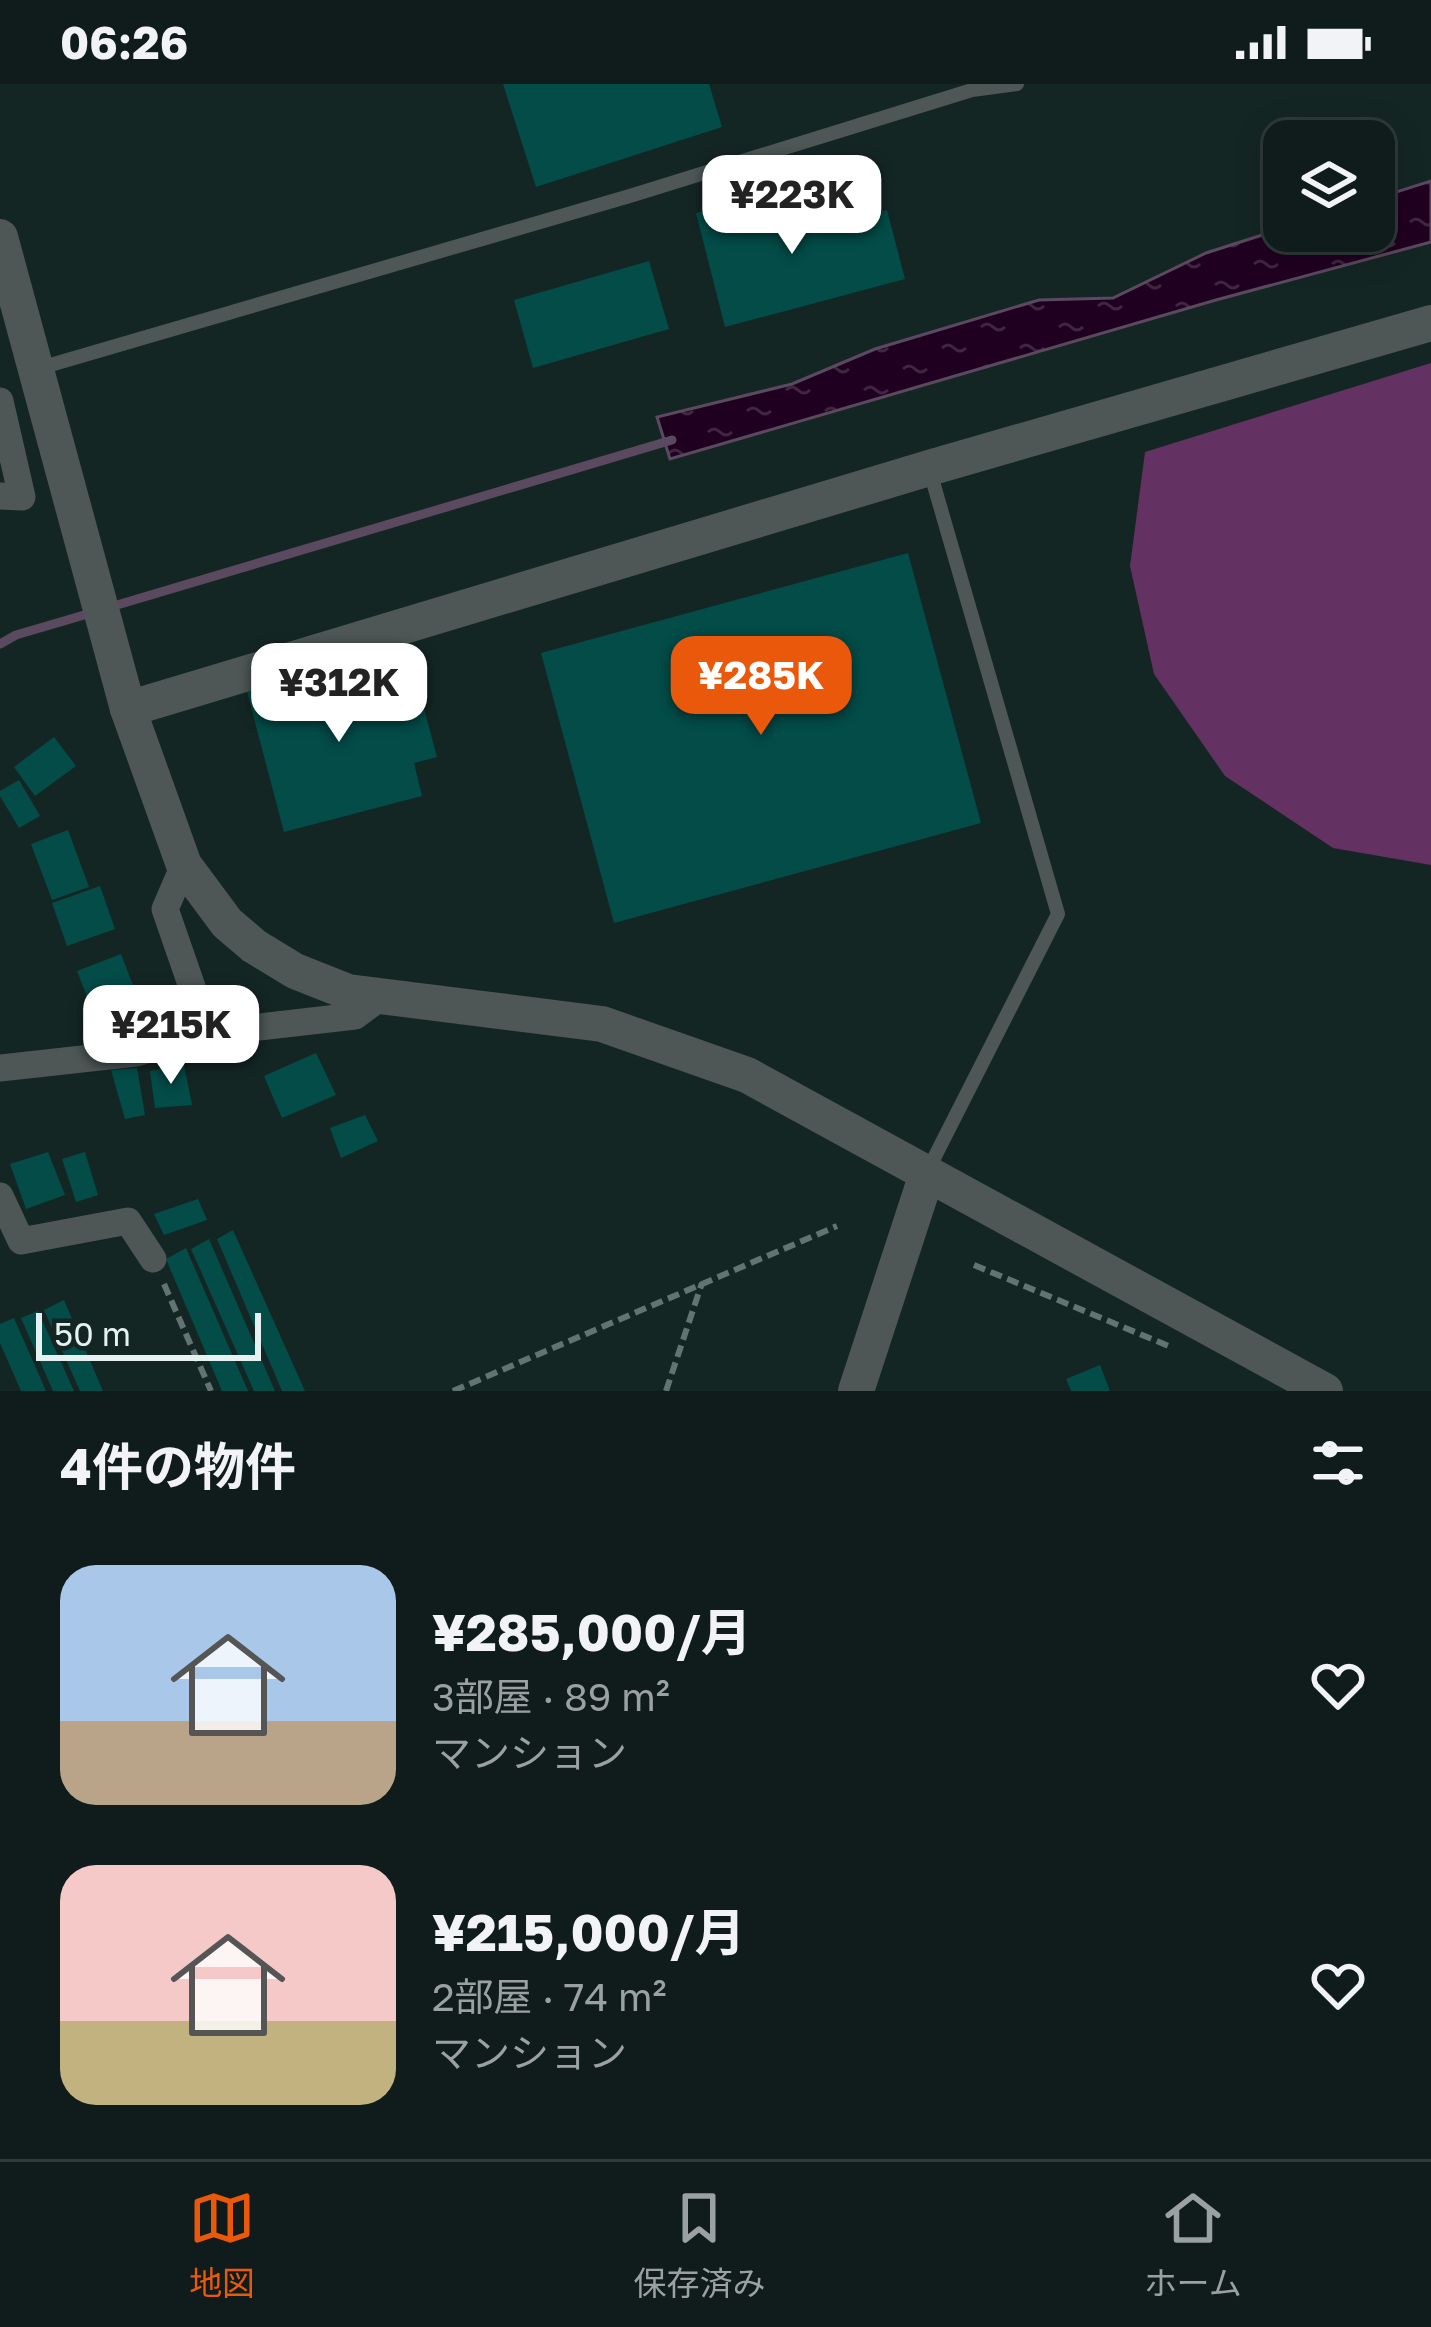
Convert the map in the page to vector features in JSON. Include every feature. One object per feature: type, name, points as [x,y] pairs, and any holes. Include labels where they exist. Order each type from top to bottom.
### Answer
[{"type":"street","points":[[0,237],[128,709],[184,865],[227,923],[295,971],[348,992],[602,1024],[747,1076],[1325,1391]]},
{"type":"street","points":[[128,709],[1431,323]]},
{"type":"street","points":[[0,401],[22,497],[0,496]]},
{"type":"street","points":[[184,865],[165,909],[208,1033]]},
{"type":"street","points":[[0,1068],[136,1053],[208,1033],[355,1016],[381,998]]},
{"type":"street","points":[[856,1391],[926,1174]]},
{"type":"street","points":[[0,1196],[21,1241],[128,1221],[153,1259]]},
{"type":"lane","points":[[35,369],[610,202],[972,90],[1017,84]]},
{"type":"lane","points":[[926,1174],[1058,914],[929,468]]},
{"type":"path","points":[[453,1391],[837,1226]]},
{"type":"path","points":[[153,1259],[211,1391]]},
{"type":"path","points":[[974,1265],[1185,1352]]},
{"type":"path","points":[[666,1391],[703,1283]]},
{"type":"shaded area","points":[[1431,363],[1431,865],[1333,848],[1225,776],[1154,674],[1130,566],[1145,452]]},
{"type":"water","points":[[1431,181],[1431,242],[1395,252],[1395,192]]},
{"type":"water","points":[[1263,235],[1263,252],[1394,252],[670,459],[657,417],[792,384],[875,349],[1039,300],[1113,298],[1206,253]]},
{"type":"building","points":[[503,84],[709,84],[722,127],[536,187]]},
{"type":"building","points":[[795,188],[806,231],[887,210],[905,279],[725,327],[696,213]]},
{"type":"building","points":[[649,261],[669,329],[533,368],[514,300]]},
{"type":"building","points":[[908,553],[981,823],[614,923],[541,653]]},
{"type":"building","points":[[375,658],[389,710],[422,701],[437,757],[414,763],[422,796],[284,832],[247,692]]},
{"type":"building","points":[[54,737],[76,766],[35,796],[14,767]]},
{"type":"building","points":[[19,780],[40,816],[19,828],[0,791]]},
{"type":"building","points":[[68,830],[89,887],[52,900],[31,844]]},
{"type":"building","points":[[100,886],[115,929],[67,946],[52,903]]},
{"type":"building","points":[[121,954],[144,1014],[100,1030],[77,971]]},
{"type":"building","points":[[316,1053],[336,1095],[282,1118],[264,1076]]},
{"type":"building","points":[[184,1065],[192,1105],[155,1108],[150,1071]]},
{"type":"building","points":[[137,1068],[145,1115],[125,1119],[111,1070]]},
{"type":"building","points":[[365,1115],[378,1141],[341,1158],[330,1128]]},
{"type":"building","points":[[48,1152],[65,1195],[26,1209],[10,1164]]},
{"type":"building","points":[[85,1152],[98,1195],[76,1202],[62,1159]]},
{"type":"building","points":[[198,1199],[207,1220],[164,1235],[154,1214]]},
{"type":"building","points":[[233,1230],[305,1391],[282,1391],[217,1239]]},
{"type":"building","points":[[209,1239],[275,1391],[254,1391],[191,1249]]},
{"type":"building","points":[[186,1248],[248,1391],[222,1391],[166,1259]]},
{"type":"building","points":[[64,1300],[103,1391],[80,1391],[44,1310]]},
{"type":"building","points":[[38,1311],[74,1391],[53,1391],[21,1318]]},
{"type":"building","points":[[14,1318],[46,1391],[21,1391],[0,1343],[0,1324]]},
{"type":"building","points":[[1100,1365],[1110,1391],[1071,1391],[1066,1379]]},
{"type":"waterway","points":[[107,608],[672,440]]},
{"type":"waterway","points":[[0,644],[91,613]]}]
